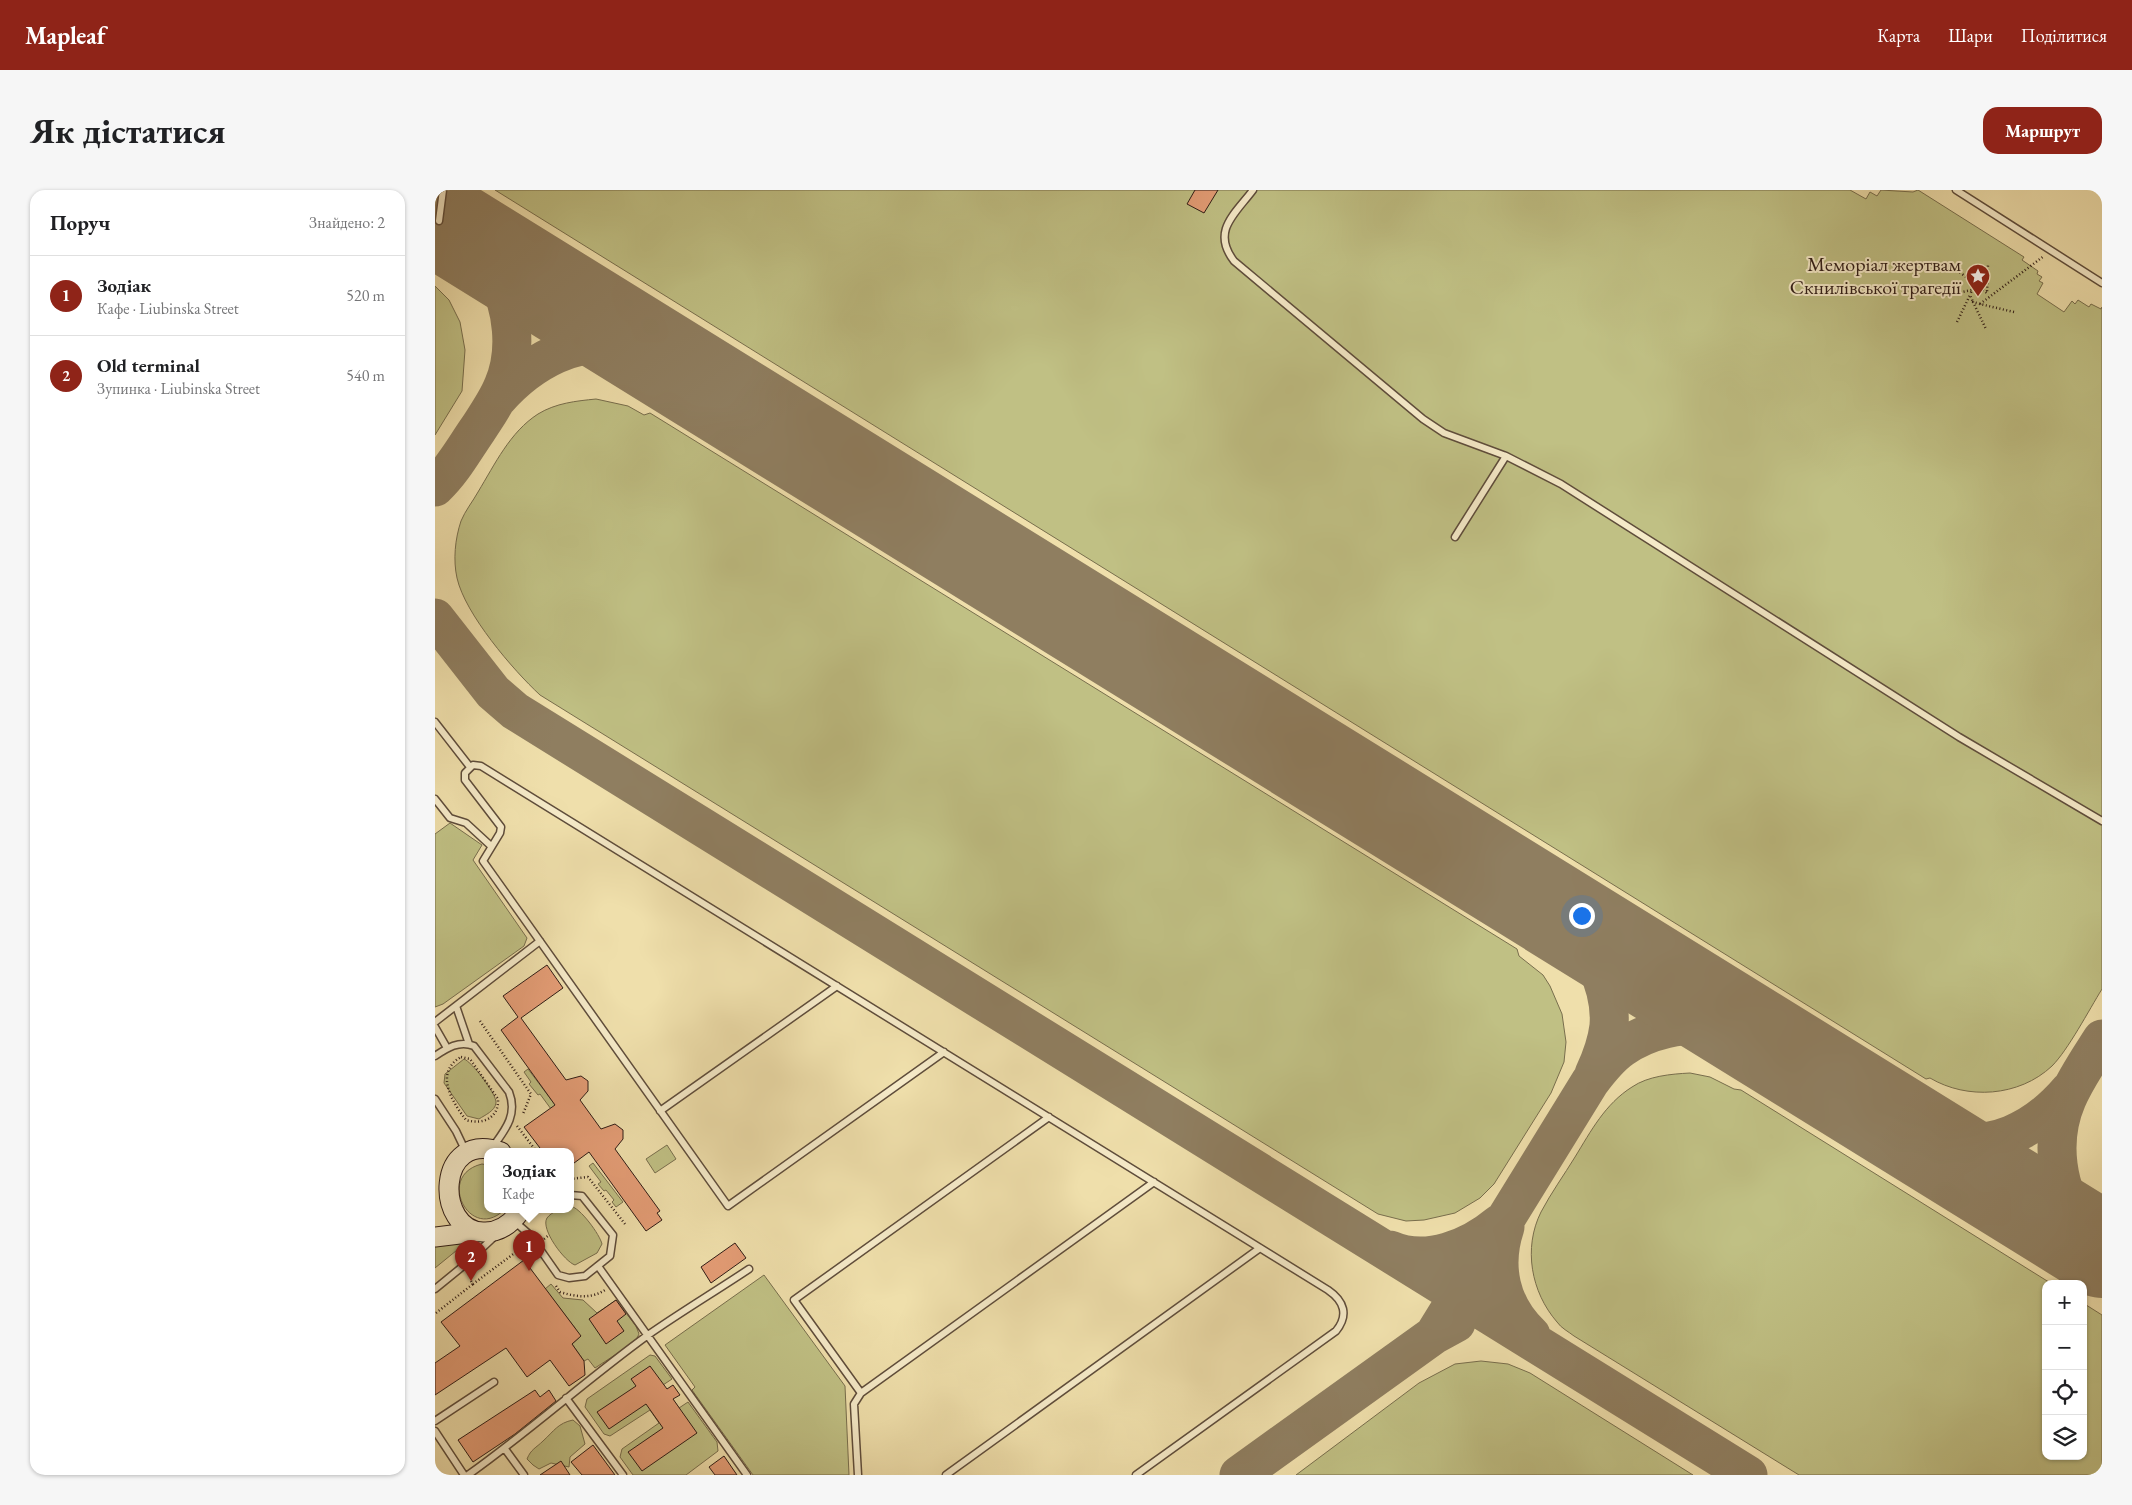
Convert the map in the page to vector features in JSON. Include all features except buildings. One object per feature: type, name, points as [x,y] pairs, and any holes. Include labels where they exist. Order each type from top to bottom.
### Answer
[{"type":"main road","points":[[435,1212],[447,1168],[457,1157],[466,1152],[478,1148],[484,1149]]},
{"type":"main road","points":[[442,1181],[443,1201],[452,1219],[463,1228],[476,1232]]},
{"type":"main road","points":[[435,1237],[490,1232],[512,1220]]},
{"type":"lane","points":[[439,221],[443,190]]},
{"type":"lane","points":[[1253,190],[1225,227],[1224,240],[1226,251],[1234,261],[1423,419],[1444,433],[1506,456],[1561,484],[1959,737],[2102,821]]},
{"type":"lane","points":[[1956,190],[2102,283]]},
{"type":"lane","points":[[1455,537],[1506,456]]},
{"type":"lane","points":[[435,722],[470,767]]},
{"type":"lane","points":[[945,1052],[728,1206],[483,861],[500,833],[501,827],[465,780],[465,773],[470,767],[477,764],[481,766],[945,1052],[1337,1296],[1344,1312],[1342,1324],[1336,1331],[1136,1475]]},
{"type":"lane","points":[[435,800],[450,818],[466,823],[491,846]]},
{"type":"lane","points":[[435,1022],[540,941]]},
{"type":"lane","points":[[660,1111],[837,986]]},
{"type":"lane","points":[[456,1006],[469,1044]]},
{"type":"lane","points":[[435,1027],[447,1048]]},
{"type":"lane","points":[[435,1056],[447,1048],[461,1044],[474,1046],[509,1092],[512,1100],[512,1116],[497,1148]]},
{"type":"lane","points":[[435,1099],[456,1131],[466,1152]]},
{"type":"lane","points":[[861,1393],[794,1300],[1049,1117]]},
{"type":"lane","points":[[858,1475],[854,1404],[861,1393],[1154,1182]]},
{"type":"lane","points":[[435,1289],[463,1267],[512,1220],[530,1234],[558,1275],[577,1278],[585,1276],[611,1256],[613,1235],[583,1196],[574,1196]]},
{"type":"lane","points":[[946,1475],[1260,1248]]},
{"type":"lane","points":[[598,1266],[747,1475]]},
{"type":"lane","points":[[468,1475],[505,1449],[566,1398],[649,1335],[749,1269]]},
{"type":"lane","points":[[435,1421],[495,1382]]},
{"type":"lane","points":[[566,1398],[623,1475]]},
{"type":"lane","points":[[435,1431],[464,1475]]},
{"type":"lane","points":[[505,1449],[525,1475]]},
{"type":"path","points":[[1979,304],[2051,251]]},
{"type":"path","points":[[1987,298],[1988,265]]},
{"type":"path","points":[[1957,270],[1987,294]]},
{"type":"path","points":[[1943,296],[1979,288]]},
{"type":"path","points":[[1957,322],[1972,290]]},
{"type":"path","points":[[1970,296],[1986,329]]},
{"type":"path","points":[[1973,302],[2014,312]]},
{"type":"path","points":[[480,1021],[531,1094],[517,1126],[534,1148]]},
{"type":"path","points":[[444,1090],[466,1120],[483,1122],[491,1118],[498,1107],[498,1099],[470,1059],[461,1057],[445,1065]]},
{"type":"path","points":[[491,1118],[497,1120]]},
{"type":"path","points":[[574,1179],[588,1177],[625,1224]]},
{"type":"path","points":[[435,1313],[472,1282],[520,1248],[529,1251]]},
{"type":"path","points":[[555,1285],[560,1292],[584,1297],[595,1296],[612,1285]]},
{"type":"green space","points":[[495,190],[1850,190],[1866,199],[1870,192],[1877,196],[1881,190],[1913,192],[1918,190],[2024,257],[2022,260],[2038,271],[2037,274],[2042,277],[2039,281],[2043,283],[2037,294],[2064,312],[2072,301],[2075,304],[2078,300],[2089,307],[2091,304],[2101,309],[2102,307],[2102,989],[2058,1059],[2039,1076],[2024,1084],[1993,1092],[1976,1092],[1960,1090],[1930,1078],[1926,1079]]},
{"type":"green space","points":[[435,286],[449,300],[460,322],[465,350],[462,391],[435,435]]},
{"type":"green space","points":[[596,399],[628,406],[644,415],[650,413],[1517,949],[1519,956],[1543,975],[1550,986],[1562,1014],[1566,1042],[1564,1062],[1551,1093],[1494,1184],[1480,1198],[1455,1213],[1424,1220],[1406,1221],[1378,1214],[540,695],[491,641],[470,608],[457,578],[455,550],[457,535],[467,510],[504,449],[528,421],[552,407]]},
{"type":"green space","points":[[450,823],[482,845],[473,860],[527,938],[524,946],[443,1004],[435,1007],[435,834]]},
{"type":"green space","points":[[464,1059],[473,1066],[483,1079],[493,1093],[496,1103],[494,1108],[479,1119],[467,1116],[444,1083],[445,1074]]},
{"type":"green space","points":[[528,1069],[556,1106],[551,1109],[540,1094],[538,1095],[529,1084],[531,1082],[524,1072]]},
{"type":"green space","points":[[1690,1073],[1710,1077],[1734,1089],[1741,1090],[2046,1280],[2042,1280],[2042,1460],[2087,1460],[2087,1306],[2102,1315],[2102,1475],[1799,1475],[1574,1336],[1561,1326],[1548,1310],[1541,1297],[1532,1269],[1532,1240],[1535,1226],[1553,1191],[1606,1110],[1622,1094],[1638,1083],[1668,1075]]},
{"type":"green space","points":[[667,1145],[676,1159],[655,1173],[646,1159]]},
{"type":"green space","points":[[593,1163],[623,1202],[616,1207],[612,1202],[614,1200],[598,1184],[601,1182],[589,1166]]},
{"type":"green space","points":[[484,1164],[484,1213],[499,1213],[491,1218],[480,1218],[470,1213],[463,1204],[459,1192],[461,1180],[468,1170]]},
{"type":"green space","points":[[574,1208],[579,1211],[598,1234],[602,1244],[597,1253],[575,1265],[571,1263],[560,1252],[550,1237],[547,1230],[547,1218],[553,1213],[574,1213]]},
{"type":"green space","points":[[462,1244],[462,1246],[435,1268],[435,1246]]},
{"type":"green space","points":[[764,1275],[845,1386],[849,1475],[753,1475],[692,1390],[695,1387],[665,1345]]},
{"type":"green space","points":[[551,1284],[563,1298],[583,1300],[597,1313],[616,1300],[636,1326],[639,1334],[635,1342],[595,1368],[588,1359],[584,1361],[572,1344],[579,1338],[575,1328],[545,1289]]},
{"type":"green space","points":[[650,1355],[655,1356],[672,1379],[663,1385],[679,1408],[688,1402],[717,1442],[718,1451],[686,1475],[633,1475],[620,1457],[622,1449],[659,1423],[650,1410],[610,1436],[604,1434],[585,1407],[587,1399]]},
{"type":"green space","points":[[1481,1361],[1508,1364],[1530,1373],[1693,1475],[1296,1475],[1419,1383],[1455,1364]]},
{"type":"green space","points":[[573,1420],[580,1426],[585,1444],[570,1457],[569,1467],[551,1463],[539,1469],[527,1459],[532,1451],[557,1428]]},
{"type":"taxiway","points":[[435,487],[453,466],[495,403],[508,373],[511,359],[511,330],[506,301],[495,275],[471,240]]},
{"type":"taxiway","points":[[498,398],[525,373],[556,354],[573,348],[609,343],[628,345],[660,358]]},
{"type":"taxiway","points":[[435,618],[493,692],[515,711],[1748,1475]]},
{"type":"taxiway","points":[[1557,913],[1579,935],[1588,949],[1596,964],[1607,995],[1609,1026],[1603,1051],[1594,1074]]},
{"type":"taxiway","points":[[1434,1335],[1590,1082],[1613,1055],[1643,1036],[1678,1026],[1690,1025],[1721,1027],[1769,1045]]},
{"type":"taxiway","points":[[2102,1039],[2067,1099],[2061,1115],[2057,1148],[2061,1182],[2067,1198],[2083,1227],[2102,1247]]},
{"type":"taxiway","points":[[1904,1128],[1933,1138],[1957,1142],[1976,1143],[1994,1140],[2011,1135],[2027,1127],[2042,1117],[2070,1090]]},
{"type":"taxiway","points":[[1390,1250],[1419,1256],[1447,1252],[1462,1247],[1488,1233],[1499,1224]]},
{"type":"taxiway","points":[[1505,1227],[1499,1256],[1501,1285],[1512,1311],[1520,1324],[1531,1335]]},
{"type":"taxiway","points":[[1239,1475],[1434,1335],[1456,1323]]},
{"type":"runway","points":[[435,218],[2102,1250]]},
{"type":"place","name":"Меморіал жертвам Скнилівської трагедії","points":[[1978,297]]},
{"type":"place","name":"Зодіак","points":[[529,1271]]},
{"type":"place","name":"Old terminal","points":[[471,1281]]}]
